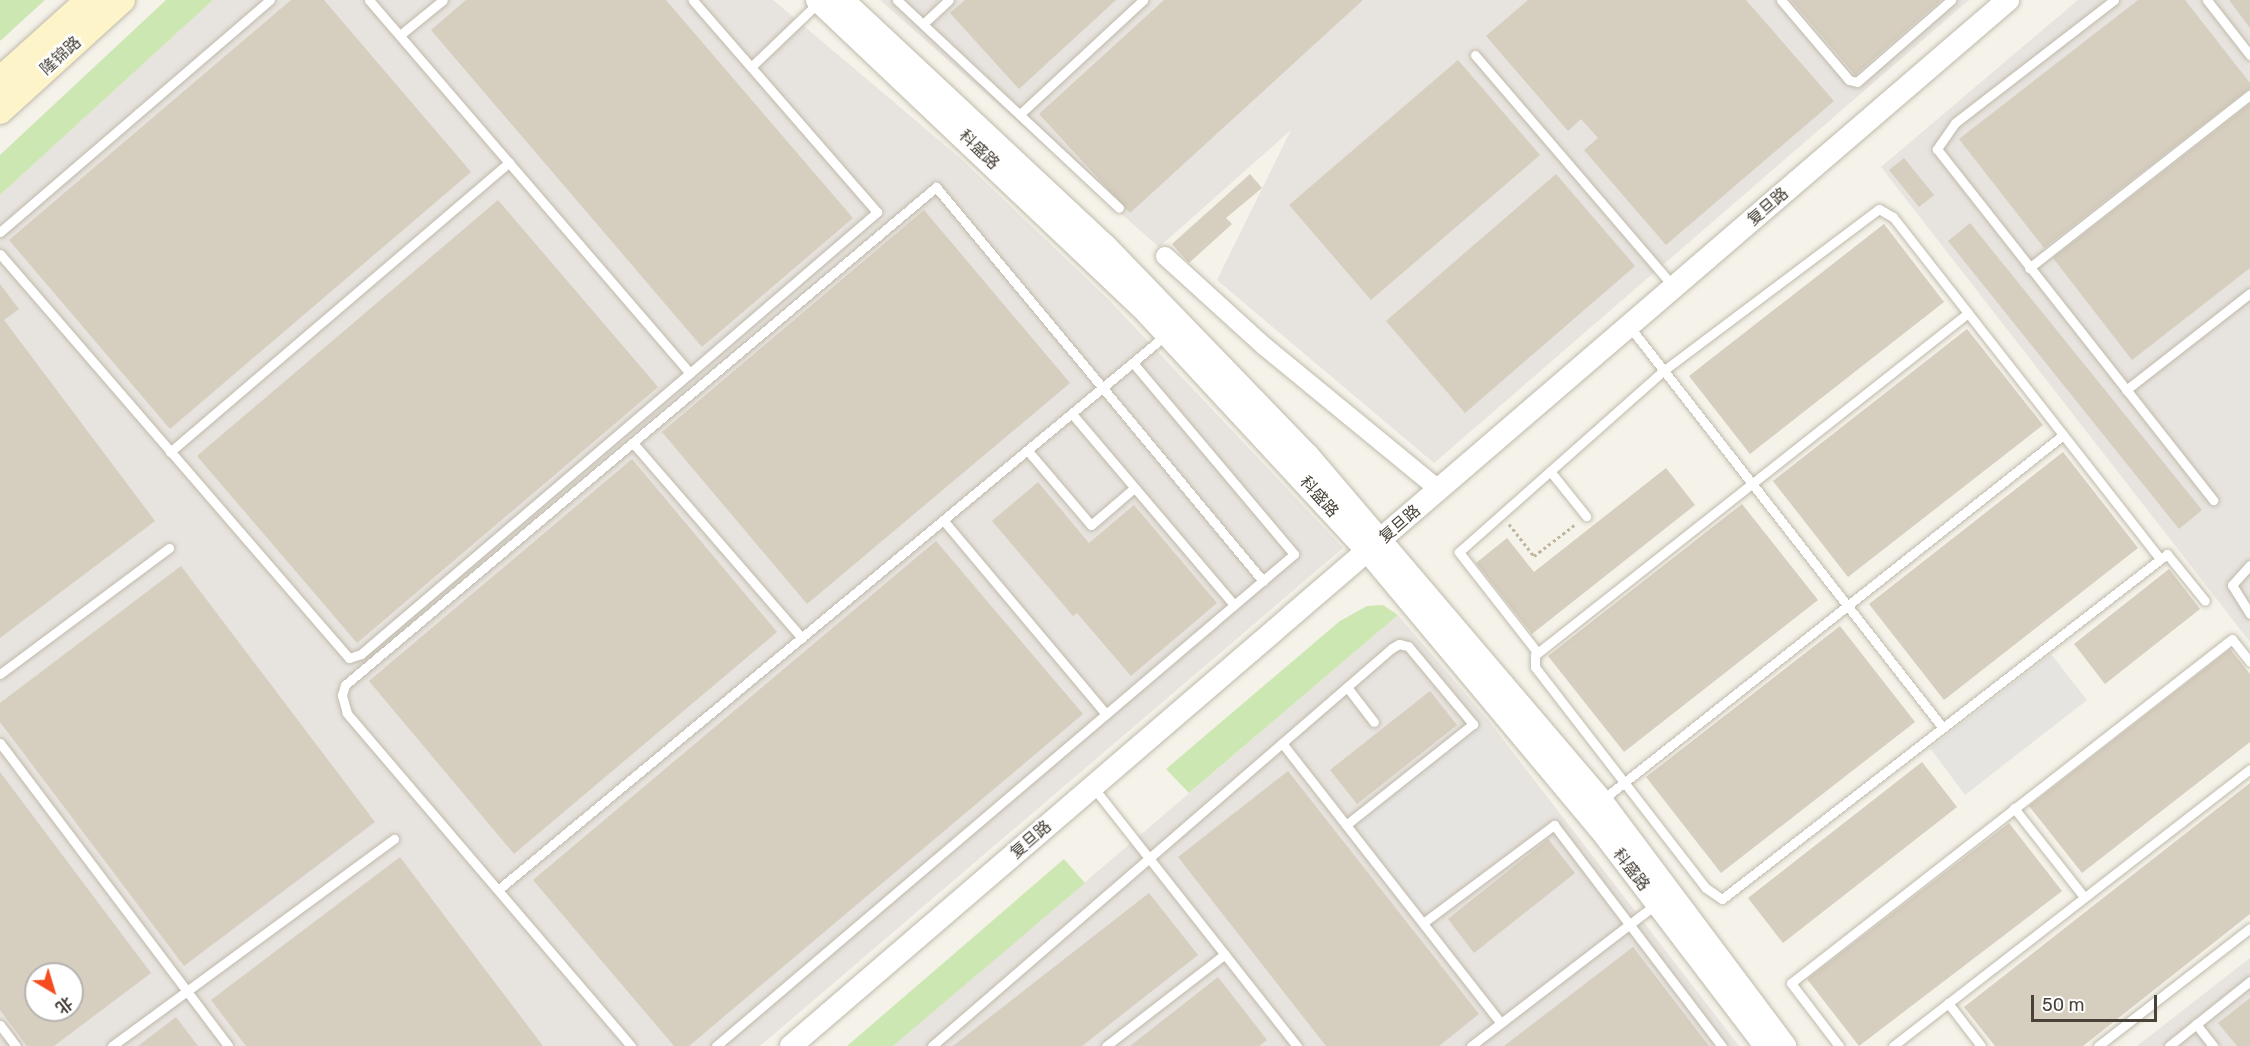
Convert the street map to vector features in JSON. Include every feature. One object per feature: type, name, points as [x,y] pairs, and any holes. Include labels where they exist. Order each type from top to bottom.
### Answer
[{"type":"main road","name":"隆锦路","points":[[0,80],[89,0]]},
{"type":"main road","name":"隆锦路","points":[[0,111],[122,0]]},
{"type":"street","name":"科盛路","points":[[843,0],[940,88],[1174,327],[1375,545],[1594,807],[1785,1046]]},
{"type":"street","name":"复旦路","points":[[791,1046],[2008,0]]},
{"type":"street","name":"科盛路","points":[[819,1],[1174,327]]},
{"type":"street","points":[[1165,256],[1264,346],[1439,489]]},
{"type":"street","name":"科盛路","points":[[1665,898],[1765,1046]]},
{"type":"lane","points":[[0,232],[270,0]]},
{"type":"lane","points":[[369,0],[690,373]]},
{"type":"lane","points":[[400,35],[443,0]]},
{"type":"lane","points":[[0,254],[342,653],[356,657],[877,212],[693,0]]},
{"type":"lane","points":[[897,0],[1119,208]]},
{"type":"lane","points":[[923,24],[949,0]]},
{"type":"lane","points":[[1020,114],[1143,0]]},
{"type":"lane","points":[[1781,0],[1849,80],[1857,82],[1951,0]]},
{"type":"lane","points":[[2114,0],[1955,123],[1937,148],[2213,500]]},
{"type":"lane","points":[[2207,0],[2250,55]]},
{"type":"lane","points":[[751,67],[819,1]]},
{"type":"lane","points":[[1476,55],[1674,287]]},
{"type":"lane","points":[[2029,268],[2250,95]]},
{"type":"lane","points":[[170,452],[509,162]]},
{"type":"lane","points":[[632,1046],[347,713],[342,695],[345,685],[936,187],[1263,580]]},
{"type":"lane","points":[[1537,652],[1459,552],[1663,371],[1879,209],[1893,217],[2160,559]]},
{"type":"lane","points":[[2126,390],[2250,293]]},
{"type":"lane","points":[[1968,313],[1537,652],[1533,662],[1535,667],[1706,888],[1722,899],[2167,554],[2205,601]]},
{"type":"lane","points":[[1629,326],[1750,484],[1943,728]]},
{"type":"lane","points":[[499,888],[1105,389],[1174,327]]},
{"type":"lane","points":[[716,1046],[1294,554],[1134,364]]},
{"type":"lane","points":[[1073,415],[1234,605]]},
{"type":"lane","points":[[1594,807],[1845,605],[2063,435]]},
{"type":"lane","points":[[633,443],[802,639]]},
{"type":"lane","points":[[1028,452],[1091,525],[1134,488]]},
{"type":"lane","points":[[1550,471],[1586,516]]},
{"type":"lane","points":[[944,521],[1106,714]]},
{"type":"lane","points":[[0,674],[168,548]]},
{"type":"lane","points":[[2250,565],[2232,585],[2250,614]]},
{"type":"lane","points":[[1839,1046],[1791,983],[2232,639],[2250,662]]},
{"type":"lane","points":[[932,1046],[1399,644],[1416,653],[1473,724],[1346,825]]},
{"type":"lane","points":[[1347,687],[1374,722]]},
{"type":"lane","points":[[0,743],[228,1046]]},
{"type":"lane","points":[[1282,743],[1501,1023]]},
{"type":"lane","points":[[1893,1046],[2250,769]]},
{"type":"lane","points":[[1093,787],[1294,1042],[1282,1046]]},
{"type":"lane","points":[[2014,808],[2084,897]]},
{"type":"lane","points":[[1423,923],[1554,825],[1722,1046]]},
{"type":"lane","points":[[112,1046],[394,839]]},
{"type":"lane","points":[[1471,1046],[1665,898]]},
{"type":"lane","points":[[2098,1046],[2250,928]]},
{"type":"lane","points":[[1106,1046],[1224,954]]},
{"type":"lane","points":[[2169,1046],[2250,981]]},
{"type":"lane","points":[[1948,1003],[1982,1046]]},
{"type":"lane","points":[[2196,1024],[2213,1046]]},
{"type":"lane","points":[[0,1025],[16,1046]]},
{"type":"path","points":[[1502,514],[1534,556],[1586,516]]},
{"type":"shaded area","points":[[213,0],[773,0],[959,157],[1108,299],[1343,548],[760,1046],[0,1046],[0,195]]},
{"type":"shaded area","points":[[880,0],[1969,0],[1434,463],[1217,280],[1291,130],[1159,247]]},
{"type":"shaded area","points":[[2078,0],[2250,0],[2250,642],[1881,167]]},
{"type":"shaded area","points":[[1398,615],[1488,720],[1739,1046],[893,1046]]},
{"type":"shaded area","points":[[2051,654],[2087,700],[1965,795],[1930,748]]},
{"type":"shaded area","points":[[1481,725],[1550,814],[1424,913],[1355,824]]},
{"type":"shaded area","points":[[2250,958],[2250,1046],[2137,1046]]},
{"type":"green space","points":[[0,0],[45,0],[0,41]]},
{"type":"green space","points":[[166,0],[213,0],[0,195],[0,155]]},
{"type":"green space","points":[[1383,605],[1398,615],[1189,793],[1166,769],[1340,621],[1367,606]]},
{"type":"green space","points":[[1064,859],[1085,883],[893,1046],[847,1046]]},
{"type":"building","points":[[291,0],[324,0],[471,172],[170,429],[9,240]]},
{"type":"building","points":[[466,0],[666,0],[853,218],[702,347],[431,30]]},
{"type":"building","points":[[965,0],[1116,0],[1019,89],[950,13]]},
{"type":"building","points":[[1164,0],[1363,0],[1130,213],[1039,114]]},
{"type":"building","points":[[1528,0],[1746,0],[1834,101],[1666,245],[1584,150],[1598,138],[1581,119],[1568,131],[1486,36]]},
{"type":"building","points":[[1791,0],[1941,0],[1855,75]]},
{"type":"building","points":[[2138,0],[2185,0],[2250,83],[2250,88],[2044,248],[1959,139]]},
{"type":"building","points":[[2229,0],[2250,0],[2250,28]]},
{"type":"building","points":[[1458,60],[1540,155],[1371,300],[1289,205]]},
{"type":"building","points":[[2250,104],[2250,268],[2132,360],[2053,258]]},
{"type":"building","points":[[1904,158],[1934,195],[1919,207],[1889,170]]},
{"type":"building","points":[[1250,174],[1262,188],[1226,218],[1232,224],[1189,263],[1172,244]]},
{"type":"building","points":[[1556,174],[1635,266],[1465,413],[1386,321]]},
{"type":"building","points":[[498,200],[658,387],[357,643],[197,456]]},
{"type":"building","points":[[924,210],[1070,383],[807,604],[662,432]]},
{"type":"building","points":[[1970,223],[2202,510],[2179,529],[1948,241]]},
{"type":"building","points":[[1884,224],[1944,302],[1750,454],[1689,376]]},
{"type":"building","points":[[0,284],[19,309],[4,320],[155,521],[0,638]]},
{"type":"building","points":[[1967,329],[2043,425],[1848,577],[1773,481]]},
{"type":"building","points":[[2063,452],[2138,548],[1944,700],[1869,604]]},
{"type":"building","points":[[632,459],[777,632],[514,854],[369,681]]},
{"type":"building","points":[[1666,468],[1695,505],[1532,634],[1476,563],[1507,538],[1534,572]]},
{"type":"building","points":[[1038,482],[1089,543],[1134,505],[1217,603],[1131,676],[1077,613],[1073,616],[992,521]]},
{"type":"building","points":[[1742,504],[1818,600],[1624,752],[1548,656]]},
{"type":"building","points":[[936,541],[1083,714],[689,1046],[674,1046],[533,880]]},
{"type":"building","points":[[181,566],[375,822],[184,966],[0,722],[0,703]]},
{"type":"building","points":[[2169,569],[2200,609],[2105,684],[2074,644]]},
{"type":"building","points":[[1840,626],[1915,722],[1721,873],[1646,777]]},
{"type":"building","points":[[2230,649],[2250,674],[2250,742],[2082,873],[2029,806]]},
{"type":"building","points":[[1430,691],[1457,725],[1357,804],[1330,770]]},
{"type":"building","points":[[1922,762],[1957,807],[1783,943],[1748,898]]},
{"type":"building","points":[[1288,771],[1479,1014],[1439,1046],[1326,1046],[1178,857]]},
{"type":"building","points":[[0,772],[151,973],[54,1046],[27,1046],[0,1010]]},
{"type":"building","points":[[2250,783],[2250,914],[2083,1046],[1995,1046],[1964,1007]]},
{"type":"building","points":[[2009,823],[2062,891],[1859,1046],[1807,979]]},
{"type":"building","points":[[1548,839],[1575,873],[1474,953],[1448,919]]},
{"type":"building","points":[[400,857],[543,1046],[246,1046],[211,1000]]},
{"type":"building","points":[[1149,893],[1198,955],[1082,1046],[953,1046]]},
{"type":"building","points":[[1633,947],[1709,1046],[1504,1046]]},
{"type":"building","points":[[1218,977],[1267,1040],[1259,1046],[1130,1046]]},
{"type":"building","points":[[2250,998],[2250,1046],[2237,1046],[2218,1023]]},
{"type":"building","points":[[176,1017],[198,1046],[138,1046]]}]
